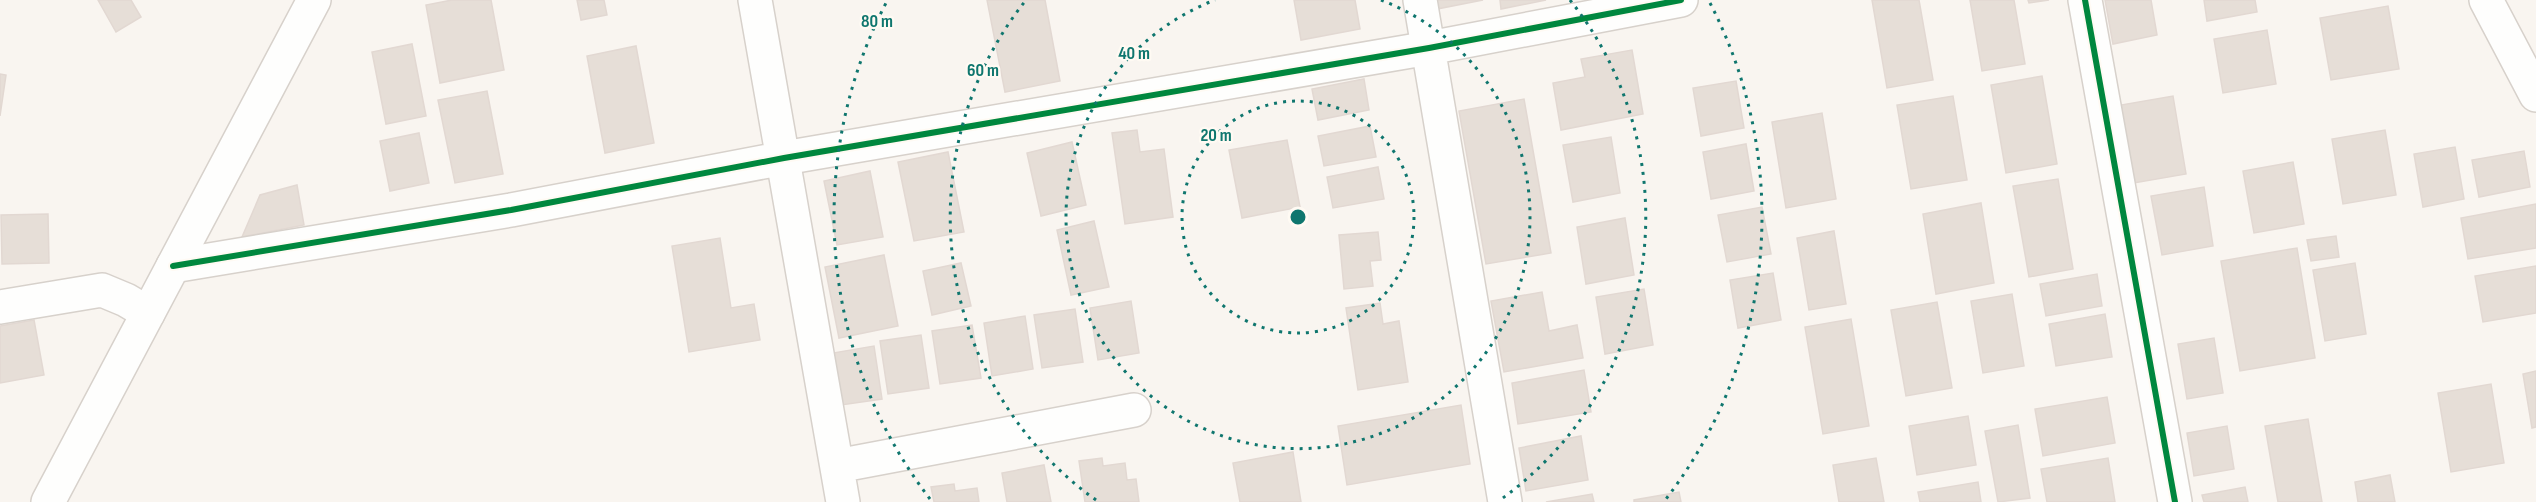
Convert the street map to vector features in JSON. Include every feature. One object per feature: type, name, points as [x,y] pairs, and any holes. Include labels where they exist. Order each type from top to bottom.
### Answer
[{"type":"street","points":[[48,502],[314,0]]},
{"type":"street","points":[[755,0],[843,502]]},
{"type":"street","points":[[1420,0],[1505,502]]},
{"type":"street","points":[[173,266],[511,210],[784,158],[1429,48],[1681,0]]},
{"type":"street","points":[[2085,0],[2175,502]]},
{"type":"street","points":[[2486,0],[2536,95]]},
{"type":"street","points":[[0,307],[102,290],[126,300],[147,313]]},
{"type":"street","points":[[837,466],[1134,410]]},
{"type":"building","points":[[98,0],[131,0],[141,17],[116,32]]},
{"type":"building","points":[[452,0],[491,0],[504,70],[440,83],[426,5]]},
{"type":"building","points":[[577,0],[604,0],[607,15],[581,20]]},
{"type":"building","points":[[987,0],[1045,0],[1060,81],[1005,92]]},
{"type":"building","points":[[1294,0],[1355,0],[1360,29],[1301,40]]},
{"type":"building","points":[[1436,0],[1483,0],[1437,9]]},
{"type":"building","points":[[1500,0],[1546,0],[1501,9]]},
{"type":"building","points":[[1872,0],[1919,0],[1933,80],[1887,88]]},
{"type":"building","points":[[1970,0],[2014,0],[2025,64],[1982,71]]},
{"type":"building","points":[[2028,0],[2049,0],[2029,3]]},
{"type":"building","points":[[2105,0],[2151,0],[2157,35],[2113,44]]},
{"type":"building","points":[[2204,0],[2255,0],[2257,12],[2207,21]]},
{"type":"building","points":[[2388,6],[2399,69],[2331,80],[2320,18]]},
{"type":"building","points":[[2267,30],[2276,84],[2223,93],[2214,39]]},
{"type":"building","points":[[412,44],[426,116],[386,124],[372,52]]},
{"type":"building","points":[[636,46],[654,143],[605,153],[587,56]]},
{"type":"building","points":[[1632,50],[1643,114],[1561,130],[1553,83],[1585,77],[1581,59]]},
{"type":"building","points":[[0,74],[6,75],[0,116]]},
{"type":"building","points":[[2042,76],[2057,164],[2006,173],[1991,85]]},
{"type":"building","points":[[1364,79],[1369,110],[1318,120],[1312,89]]},
{"type":"building","points":[[1736,81],[1744,128],[1701,136],[1693,88]]},
{"type":"building","points":[[487,91],[503,174],[455,183],[438,100]]},
{"type":"building","points":[[1953,96],[1967,180],[1911,189],[1897,105]]},
{"type":"building","points":[[2173,96],[2186,174],[2134,183],[2121,105]]},
{"type":"building","points":[[1524,99],[1551,253],[1486,264],[1459,111]]},
{"type":"building","points":[[1822,113],[1836,199],[1786,208],[1772,122]]},
{"type":"building","points":[[1370,126],[1376,157],[1324,166],[1318,136]]},
{"type":"building","points":[[1137,130],[1140,152],[1164,149],[1173,217],[1125,224],[1112,133]]},
{"type":"building","points":[[2385,130],[2396,195],[2343,204],[2332,139]]},
{"type":"building","points":[[419,133],[429,183],[390,191],[380,141]]},
{"type":"building","points":[[1611,137],[1620,193],[1573,202],[1563,145]]},
{"type":"building","points":[[1287,140],[1300,207],[1242,218],[1229,150]]},
{"type":"building","points":[[1072,142],[1086,205],[1041,216],[1027,153]]},
{"type":"building","points":[[1746,144],[1754,191],[1711,199],[1703,152]]},
{"type":"building","points":[[2455,147],[2464,199],[2423,207],[2414,154]]},
{"type":"building","points":[[2524,151],[2530,187],[2479,197],[2472,160]]},
{"type":"building","points":[[948,152],[964,232],[914,241],[898,162]]},
{"type":"building","points":[[2293,162],[2304,224],[2254,233],[2243,171]]},
{"type":"building","points":[[1378,167],[1384,199],[1333,208],[1327,177]]},
{"type":"building","points":[[870,171],[883,237],[837,245],[824,181]]},
{"type":"building","points":[[2058,179],[2073,269],[2029,277],[2013,186]]},
{"type":"building","points":[[297,185],[304,225],[242,237],[260,195]]},
{"type":"building","points":[[2204,187],[2213,246],[2162,255],[2151,196]]},
{"type":"building","points":[[1981,203],[1994,283],[1936,294],[1923,214]]},
{"type":"building","points":[[2536,204],[2536,248],[2468,259],[2461,218]]},
{"type":"building","points":[[1762,207],[1771,254],[1727,262],[1718,215]]},
{"type":"building","points":[[48,214],[49,263],[2,264],[1,215]]},
{"type":"building","points":[[1625,218],[1634,275],[1586,284],[1577,227]]},
{"type":"building","points":[[1094,221],[1109,287],[1071,295],[1057,230]]},
{"type":"building","points":[[1834,231],[1846,304],[1809,310],[1797,238]]},
{"type":"building","points":[[1378,232],[1381,260],[1370,261],[1373,286],[1344,289],[1339,235]]},
{"type":"building","points":[[2336,236],[2339,257],[2311,261],[2307,240]]},
{"type":"building","points":[[720,238],[731,308],[754,304],[760,340],[689,352],[672,246]]},
{"type":"building","points":[[2297,248],[2315,358],[2240,371],[2221,261]]},
{"type":"building","points":[[884,255],[898,326],[839,338],[825,267]]},
{"type":"building","points":[[961,263],[971,306],[932,315],[923,271]]},
{"type":"building","points":[[2355,263],[2366,334],[2325,341],[2313,270]]},
{"type":"building","points":[[2536,266],[2536,313],[2483,322],[2475,276]]},
{"type":"building","points":[[1773,273],[1781,320],[1738,328],[1730,280]]},
{"type":"building","points":[[2097,274],[2102,306],[2046,316],[2040,284]]},
{"type":"building","points":[[1644,289],[1653,345],[1605,354],[1596,297]]},
{"type":"building","points":[[1542,292],[1549,331],[1577,325],[1583,358],[1504,372],[1491,301]]},
{"type":"building","points":[[2012,294],[2024,366],[1983,373],[1971,301]]},
{"type":"building","points":[[1131,301],[1139,353],[1098,360],[1090,308]]},
{"type":"building","points":[[1937,302],[1952,388],[1906,396],[1891,310]]},
{"type":"building","points":[[1380,303],[1383,324],[1399,321],[1408,382],[1358,390],[1346,308]]},
{"type":"building","points":[[1075,309],[1083,362],[1042,368],[1034,315]]},
{"type":"building","points":[[2105,314],[2112,357],[2056,366],[2049,324]]},
{"type":"building","points":[[1025,316],[1033,369],[992,376],[984,323]]},
{"type":"building","points":[[1851,319],[1869,426],[1823,434],[1805,327]]},
{"type":"building","points":[[34,320],[44,375],[0,383],[0,326]]},
{"type":"building","points":[[972,325],[981,378],[940,384],[932,331]]},
{"type":"building","points":[[921,335],[929,388],[888,394],[880,341]]},
{"type":"building","points":[[2214,338],[2223,393],[2187,399],[2178,344]]},
{"type":"building","points":[[874,346],[882,399],[841,405],[833,353]]},
{"type":"building","points":[[1584,370],[1591,412],[1518,424],[1512,383]]},
{"type":"building","points":[[2536,371],[2536,427],[2532,428],[2523,374]]},
{"type":"building","points":[[2491,384],[2504,463],[2451,472],[2438,393]]},
{"type":"building","points":[[2107,397],[2115,443],[2043,456],[2035,409]]},
{"type":"building","points":[[1461,405],[1470,464],[1347,485],[1338,426]]},
{"type":"building","points":[[1968,416],[1976,465],[1917,475],[1909,426]]},
{"type":"building","points":[[2308,419],[2322,502],[2278,502],[2265,426]]},
{"type":"building","points":[[2018,425],[2030,498],[1998,502],[1985,431]]},
{"type":"building","points":[[2227,426],[2234,469],[2194,476],[2187,433]]},
{"type":"building","points":[[1581,436],[1588,480],[1526,491],[1519,448]]},
{"type":"building","points":[[1293,452],[1301,502],[1240,502],[1233,463]]},
{"type":"building","points":[[1102,458],[1103,466],[1125,463],[1127,480],[1136,479],[1139,502],[1085,502],[1079,461]]},
{"type":"building","points":[[1876,458],[1884,502],[1839,502],[1833,465]]},
{"type":"building","points":[[2108,458],[2115,502],[2047,502],[2041,469]]},
{"type":"building","points":[[1044,465],[1051,502],[1007,502],[1002,473]]},
{"type":"building","points":[[2390,475],[2395,502],[2358,502],[2355,482]]},
{"type":"building","points":[[1978,482],[1981,502],[1920,502],[1918,492]]},
{"type":"building","points":[[954,484],[955,491],[977,488],[979,502],[934,502],[931,487]]},
{"type":"building","points":[[2245,487],[2248,502],[2204,502],[2202,495]]},
{"type":"building","points":[[1679,492],[1681,502],[1634,502],[1634,500]]},
{"type":"building","points":[[1592,494],[1594,502],[1546,502]]},
{"type":"cycle path","points":[[173,266],[511,210],[784,158],[1429,48],[1681,0]]},
{"type":"cycle path","points":[[2085,0],[2175,502]]}]
